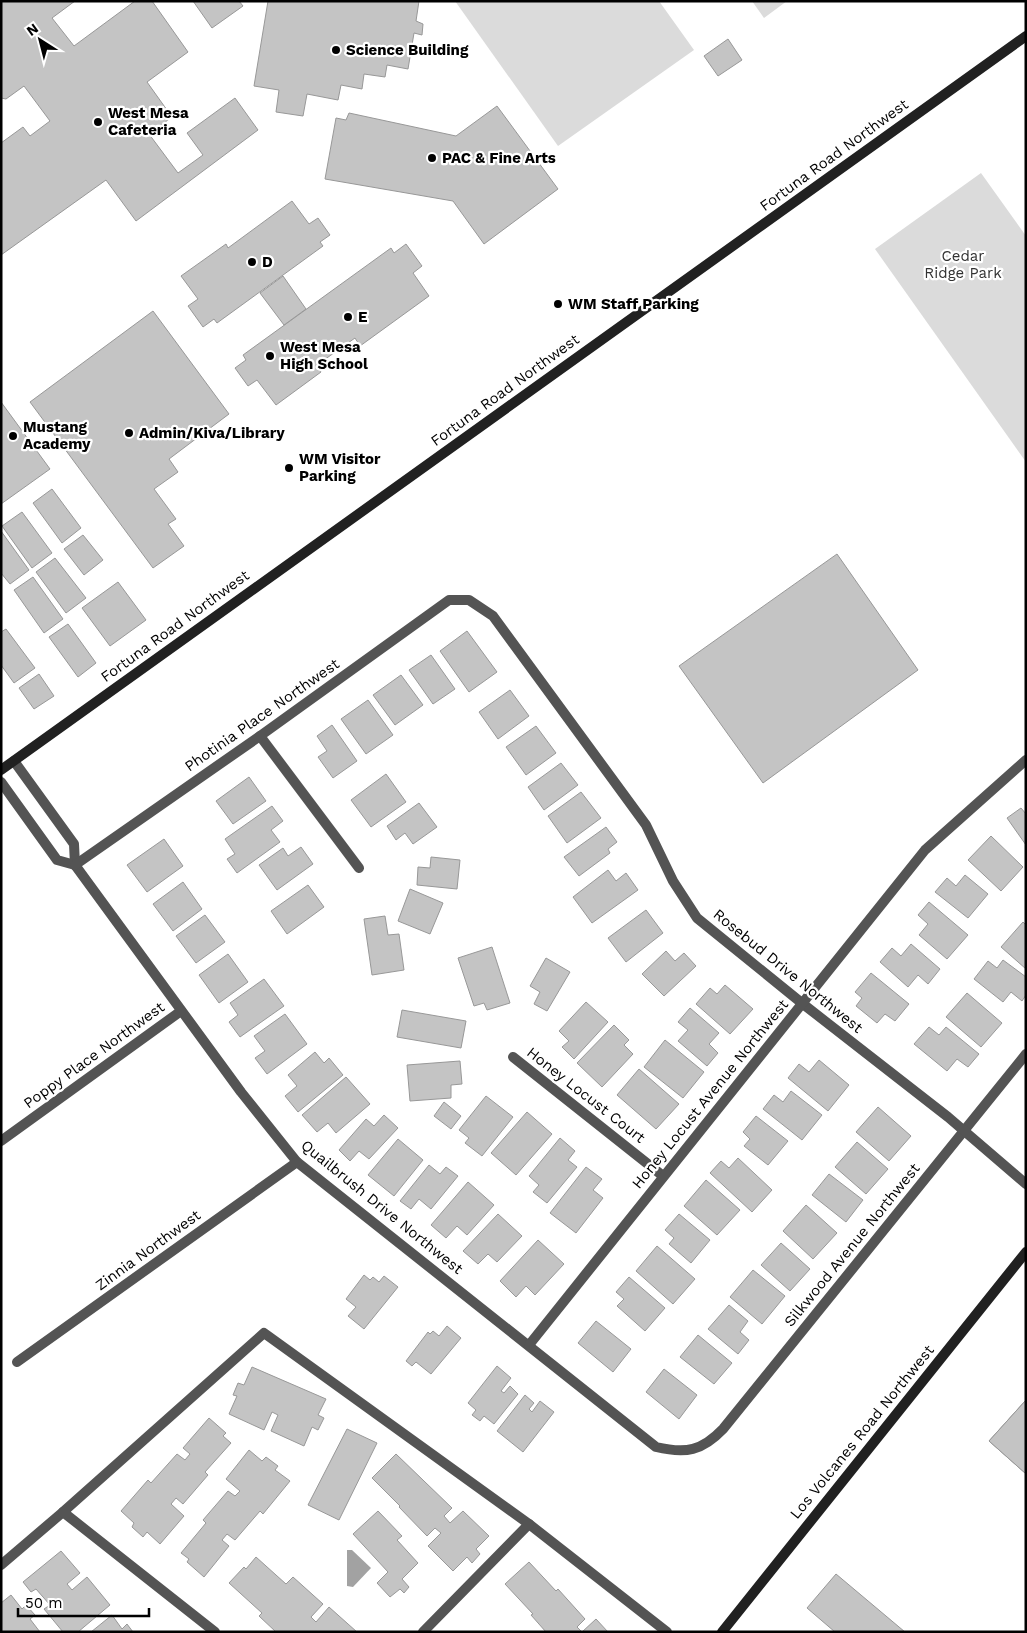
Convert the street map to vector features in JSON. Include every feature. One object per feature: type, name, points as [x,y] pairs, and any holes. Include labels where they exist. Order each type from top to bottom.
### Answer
[{"type":"street","name":"Fortuna Road Northwest","points":[[1,770],[1026,36]]},
{"type":"street","name":"Photinia Place Northwest","points":[[75,865],[260,736],[449,600],[469,600]]},
{"type":"street","name":"Rosebud Drive Northwest","points":[[469,600],[493,616],[646,825],[673,882],[697,918],[802,1004],[963,1130],[1026,1184]]},
{"type":"street","points":[[260,736],[359,868]]},
{"type":"street","name":"Honey Locust Avenue Northwest","points":[[529,1345],[925,850],[1026,760]]},
{"type":"street","name":"Quailbrush Drive Northwest","points":[[14,761],[74,844],[75,865],[241,1092],[297,1162],[656,1447],[674,1451],[696,1448]]},
{"type":"street","name":"Quailbrush Drive Northwest","points":[[1,782],[57,860],[75,865]]},
{"type":"street","name":"Poppy Place Northwest","points":[[1,1141],[181,1011]]},
{"type":"street","name":"Silkwood Avenue Northwest","points":[[696,1448],[711,1441],[723,1429],[1026,1054]]},
{"type":"street","name":"Honey Locust Court","points":[[513,1057],[663,1176]]},
{"type":"street","name":"Zinnia Northwest","points":[[17,1362],[297,1162]]},
{"type":"street","name":"Los Volcanes Road Northwest","points":[[722,1632],[1026,1252]]},
{"type":"street","points":[[1,1565],[264,1332],[529,1524],[667,1632]]},
{"type":"street","points":[[63,1512],[215,1632]]},
{"type":"street","points":[[423,1632],[529,1524]]},
{"type":"green space","points":[[455,1],[659,1],[694,50],[558,146]]},
{"type":"green space","points":[[752,1],[787,1],[764,18]]},
{"type":"green space","name":"Cedar Ridge Park","points":[[981,173],[1026,236],[1026,462],[875,249]]},
{"type":"shaded area","points":[[347,1550],[352,1550],[371,1568],[353,1587],[347,1586]]},
{"type":"building","points":[[1,1],[75,1],[52,18],[74,46],[135,1],[152,1],[188,52],[147,82],[172,117],[149,134],[178,173],[203,155],[187,133],[235,98],[258,130],[136,221],[106,180],[1,255],[1,143],[23,127],[30,136],[50,121],[24,86],[6,99],[1,98]]},
{"type":"building","points":[[193,1],[239,1],[243,6],[212,28]]},
{"type":"building","name":"Science Building","points":[[268,1],[419,1],[416,21],[423,24],[422,35],[414,33],[408,69],[387,65],[385,77],[364,74],[362,89],[341,85],[338,100],[307,94],[303,116],[276,112],[279,90],[254,86]]},
{"type":"building","points":[[728,39],[742,60],[718,76],[704,56]]},
{"type":"building","name":"PAC & Fine Arts","points":[[497,106],[558,189],[484,244],[453,201],[325,179],[336,118],[346,120],[349,113],[456,136]]},
{"type":"building","name":"D","points":[[292,201],[309,224],[318,218],[330,235],[320,242],[323,246],[217,323],[214,319],[203,327],[188,306],[198,299],[181,276],[226,244],[228,248]]},
{"type":"building","name":"E","points":[[406,244],[422,266],[413,273],[429,296],[360,346],[355,338],[317,365],[321,372],[276,405],[257,380],[248,386],[235,368],[246,360],[243,355],[391,248],[394,253]]},
{"type":"building","points":[[283,276],[306,309],[284,325],[260,293]]},
{"type":"building","name":"Admin/Kiva/Library","points":[[153,311],[229,414],[169,459],[178,472],[154,489],[176,519],[168,524],[184,546],[153,568],[30,402]]},
{"type":"building","name":"Mustang Academy","points":[[1,402],[50,469],[1,504]]},
{"type":"building","points":[[52,489],[81,528],[62,543],[33,503]]},
{"type":"building","points":[[22,512],[52,553],[32,568],[2,526]]},
{"type":"building","points":[[1,531],[29,570],[10,584],[1,573]]},
{"type":"building","points":[[83,535],[103,560],[84,575],[64,549]]},
{"type":"building","points":[[837,554],[918,670],[763,783],[679,666]]},
{"type":"building","points":[[55,558],[86,598],[66,613],[36,572]]},
{"type":"building","points":[[33,577],[63,619],[44,633],[14,590]]},
{"type":"building","points":[[118,582],[146,620],[110,646],[82,608]]},
{"type":"building","points":[[68,624],[96,663],[78,677],[49,637]]},
{"type":"building","points":[[6,629],[35,668],[14,683],[1,665],[1,632]]},
{"type":"building","points":[[467,631],[497,672],[469,692],[440,651]]},
{"type":"building","points":[[431,655],[455,689],[433,704],[409,670]]},
{"type":"building","points":[[39,674],[54,696],[34,709],[19,688]]},
{"type":"building","points":[[401,675],[423,705],[395,725],[373,695]]},
{"type":"building","points":[[510,690],[529,716],[498,739],[479,712]]},
{"type":"building","points":[[368,700],[393,735],[366,754],[341,719]]},
{"type":"building","points":[[332,725],[357,761],[333,778],[318,757],[327,751],[317,736]]},
{"type":"building","points":[[536,726],[556,753],[526,775],[506,747]]},
{"type":"building","points":[[561,763],[578,785],[544,810],[528,787]]},
{"type":"building","points":[[386,774],[406,802],[371,827],[351,800]]},
{"type":"building","points":[[249,777],[266,801],[233,824],[216,801]]},
{"type":"building","points":[[581,792],[601,818],[567,843],[548,816]]},
{"type":"building","points":[[419,803],[437,827],[413,844],[405,833],[396,840],[387,826]]},
{"type":"building","points":[[272,806],[283,821],[271,830],[280,842],[237,873],[227,859],[235,854],[225,839]]},
{"type":"building","points":[[1021,808],[1026,814],[1026,845],[1007,818]]},
{"type":"building","points":[[606,827],[617,842],[608,849],[610,853],[579,876],[564,857]]},
{"type":"building","points":[[991,836],[1023,867],[1001,891],[968,860]]},
{"type":"building","points":[[164,839],[183,866],[147,892],[127,865]]},
{"type":"building","points":[[301,847],[313,864],[277,890],[259,865],[283,848],[288,856]]},
{"type":"building","points":[[431,857],[460,860],[457,889],[417,885],[418,867],[430,868]]},
{"type":"building","points":[[608,870],[616,881],[626,873],[638,890],[592,923],[573,897]]},
{"type":"building","points":[[965,875],[988,894],[968,918],[935,892],[947,878],[956,886]]},
{"type":"building","points":[[183,882],[202,909],[173,931],[153,904]]},
{"type":"building","points":[[308,885],[324,907],[287,934],[271,911]]},
{"type":"building","points":[[410,889],[443,903],[430,934],[398,921]]},
{"type":"building","points":[[929,902],[968,935],[947,959],[919,935],[928,924],[918,915]]},
{"type":"building","points":[[646,910],[663,933],[626,962],[608,938]]},
{"type":"building","points":[[205,915],[225,942],[196,963],[176,936]]},
{"type":"building","points":[[385,916],[388,935],[399,934],[404,970],[372,975],[364,919]]},
{"type":"building","points":[[1023,922],[1026,925],[1026,969],[1001,947]]},
{"type":"building","points":[[911,944],[940,969],[928,984],[918,975],[908,987],[880,962],[892,948],[901,956]]},
{"type":"building","points":[[492,947],[510,1003],[487,1010],[484,1003],[474,1006],[458,958]]},
{"type":"building","points":[[666,951],[675,961],[684,953],[696,966],[664,996],[642,974]]},
{"type":"building","points":[[228,954],[248,982],[219,1003],[199,975]]},
{"type":"building","points":[[546,958],[570,972],[547,1011],[534,1004],[540,992],[530,986]]},
{"type":"building","points":[[1003,960],[1026,977],[1026,995],[1022,1001],[1011,992],[1003,1002],[974,979],[988,961],[997,968]]},
{"type":"building","points":[[871,973],[909,1004],[895,1021],[885,1014],[877,1023],[856,1006],[862,998],[855,992]]},
{"type":"building","points":[[264,979],[284,1006],[240,1037],[229,1022],[238,1015],[230,1003]]},
{"type":"building","points":[[725,985],[753,1009],[730,1034],[696,1004],[710,988],[717,994]]},
{"type":"building","points":[[967,993],[1002,1023],[981,1047],[946,1017]]},
{"type":"building","points":[[586,1002],[608,1022],[574,1059],[562,1047],[569,1041],[559,1031]]},
{"type":"building","points":[[690,1008],[719,1033],[709,1044],[718,1053],[707,1066],[678,1041],[688,1030],[678,1022]]},
{"type":"building","points":[[402,1010],[466,1021],[461,1048],[397,1037]]},
{"type":"building","points":[[285,1014],[307,1044],[267,1074],[255,1058],[265,1051],[254,1036]]},
{"type":"building","points":[[614,1025],[629,1040],[624,1045],[633,1054],[602,1087],[577,1063]]},
{"type":"building","points":[[929,1027],[939,1035],[946,1027],[979,1054],[968,1067],[957,1059],[947,1071],[914,1044]]},
{"type":"building","points":[[665,1040],[704,1072],[683,1098],[644,1067]]},
{"type":"building","points":[[315,1052],[324,1063],[329,1058],[343,1075],[298,1112],[285,1096],[297,1086],[288,1075]]},
{"type":"building","points":[[819,1060],[849,1085],[828,1111],[788,1078],[799,1064],[809,1072]]},
{"type":"building","points":[[460,1061],[462,1084],[451,1085],[451,1098],[410,1101],[407,1065]]},
{"type":"building","points":[[639,1069],[679,1104],[656,1129],[617,1095]]},
{"type":"building","points":[[346,1077],[370,1104],[336,1133],[328,1123],[317,1132],[302,1115]]},
{"type":"building","points":[[791,1091],[822,1115],[802,1140],[763,1109],[774,1095],[783,1102]]},
{"type":"building","points":[[486,1096],[513,1117],[482,1156],[465,1143],[469,1138],[459,1130]]},
{"type":"building","points":[[444,1102],[461,1116],[451,1129],[434,1116]]},
{"type":"building","points":[[878,1107],[911,1136],[889,1161],[856,1132]]},
{"type":"building","points":[[527,1112],[552,1134],[516,1175],[491,1153]]},
{"type":"building","points":[[384,1115],[398,1128],[369,1159],[359,1151],[350,1161],[339,1150],[366,1119],[374,1126]]},
{"type":"building","points":[[756,1116],[788,1141],[768,1165],[744,1146],[750,1139],[743,1132]]},
{"type":"building","points":[[560,1138],[575,1151],[568,1160],[577,1167],[547,1203],[533,1192],[539,1185],[529,1176]]},
{"type":"building","points":[[398,1139],[423,1160],[394,1196],[368,1175]]},
{"type":"building","points":[[857,1142],[888,1169],[866,1194],[835,1167]]},
{"type":"building","points":[[738,1158],[772,1190],[752,1212],[710,1173],[721,1161],[729,1168]]},
{"type":"building","points":[[429,1165],[440,1174],[446,1167],[458,1176],[431,1209],[419,1199],[411,1209],[400,1201]]},
{"type":"building","points":[[586,1167],[602,1179],[593,1190],[603,1198],[576,1233],[550,1213]]},
{"type":"building","points":[[829,1174],[863,1200],[846,1222],[812,1195]]},
{"type":"building","points":[[706,1180],[740,1210],[717,1235],[684,1206]]},
{"type":"building","points":[[468,1182],[494,1205],[467,1235],[457,1226],[446,1238],[431,1225]]},
{"type":"building","points":[[806,1205],[837,1233],[813,1259],[783,1231]]},
{"type":"building","points":[[498,1214],[522,1236],[497,1262],[488,1254],[478,1264],[463,1251]]},
{"type":"building","points":[[679,1214],[710,1240],[691,1263],[669,1244],[674,1238],[665,1230]]},
{"type":"building","points":[[538,1240],[564,1264],[535,1295],[526,1286],[516,1297],[500,1281]]},
{"type":"building","points":[[781,1243],[810,1269],[790,1291],[761,1265]]},
{"type":"building","points":[[657,1246],[695,1279],[673,1304],[636,1271]]},
{"type":"building","points":[[753,1270],[785,1296],[762,1324],[730,1297]]},
{"type":"building","points":[[364,1275],[370,1280],[373,1277],[379,1282],[384,1276],[398,1287],[364,1329],[348,1316],[356,1307],[346,1299]]},
{"type":"building","points":[[629,1277],[665,1308],[645,1331],[617,1306],[624,1299],[616,1292]]},
{"type":"building","points":[[729,1305],[748,1321],[740,1332],[749,1340],[738,1354],[708,1329]]},
{"type":"building","points":[[596,1321],[631,1349],[613,1372],[578,1343]]},
{"type":"building","points":[[447,1326],[461,1338],[431,1374],[416,1362],[412,1366],[406,1361],[428,1332],[430,1334],[433,1331],[439,1336]]},
{"type":"building","points":[[698,1335],[732,1363],[714,1384],[680,1357]]},
{"type":"building","points":[[497,1366],[511,1378],[501,1391],[504,1393],[510,1386],[518,1394],[494,1424],[484,1416],[480,1421],[472,1415],[476,1410],[468,1403]]},
{"type":"building","points":[[252,1367],[326,1399],[318,1415],[324,1418],[318,1430],[312,1427],[304,1446],[271,1431],[278,1415],[272,1412],[264,1430],[229,1414],[237,1396],[233,1395],[238,1383],[244,1385]]},
{"type":"building","points":[[664,1369],[697,1395],[679,1419],[646,1392]]},
{"type":"building","points":[[525,1395],[534,1403],[529,1409],[532,1412],[540,1401],[554,1412],[523,1452],[497,1431]]},
{"type":"building","points":[[1026,1400],[1026,1472],[1025,1473],[989,1441]]},
{"type":"building","points":[[1026,1400],[1026,1472],[1025,1473],[989,1441]]},
{"type":"building","points":[[209,1418],[226,1433],[223,1436],[231,1443],[205,1472],[208,1475],[183,1504],[176,1498],[171,1504],[184,1516],[160,1544],[147,1532],[143,1537],[132,1527],[134,1523],[121,1511],[148,1480],[151,1483],[177,1454],[185,1460],[190,1454],[183,1448]]},
{"type":"building","points":[[347,1429],[377,1443],[339,1520],[308,1505]]},
{"type":"building","points":[[249,1450],[262,1461],[266,1457],[278,1466],[275,1470],[290,1481],[263,1514],[260,1511],[235,1540],[227,1534],[222,1540],[229,1546],[204,1577],[187,1562],[189,1559],[181,1553],[206,1523],[203,1520],[228,1491],[235,1496],[240,1491],[226,1479]]},
{"type":"building","points":[[396,1454],[452,1508],[444,1516],[450,1523],[463,1511],[489,1536],[476,1549],[480,1554],[472,1563],[467,1557],[453,1571],[428,1546],[441,1533],[435,1528],[427,1536],[372,1478]]},
{"type":"building","points":[[378,1511],[402,1536],[397,1540],[418,1563],[402,1579],[409,1587],[404,1593],[400,1589],[390,1597],[377,1583],[388,1572],[353,1534]]},
{"type":"building","points":[[61,1551],[80,1573],[67,1584],[72,1590],[87,1577],[110,1605],[78,1632],[63,1632],[44,1609],[50,1605],[36,1589],[31,1592],[23,1582]]},
{"type":"building","points":[[256,1557],[286,1584],[293,1577],[323,1604],[311,1617],[316,1622],[329,1607],[357,1632],[276,1632],[259,1616],[262,1613],[229,1583],[244,1567],[246,1569]]},
{"type":"building","points":[[529,1562],[556,1591],[558,1589],[585,1619],[577,1627],[582,1632],[546,1632],[531,1615],[533,1614],[505,1584]]},
{"type":"building","points":[[836,1574],[905,1632],[835,1632],[807,1608]]},
{"type":"building","points":[[11,1595],[22,1609],[26,1605],[35,1615],[30,1619],[40,1632],[1,1632],[1,1603]]},
{"type":"building","points":[[112,1615],[122,1629],[127,1624],[133,1632],[91,1632]]},
{"type":"building","points":[[596,1619],[608,1632],[582,1632]]},
{"type":"place","name":"Science Building","points":[[336,50]]},
{"type":"place","name":"West Mesa Cafeteria","points":[[98,122]]},
{"type":"place","name":"PAC & Fine Arts","points":[[432,158]]},
{"type":"place","name":"D","points":[[252,262]]},
{"type":"place","name":"WM Staff Parking","points":[[558,304]]},
{"type":"place","name":"E","points":[[348,317]]},
{"type":"place","name":"West Mesa High School","points":[[270,356]]},
{"type":"place","name":"Admin/Kiva/Library","points":[[129,433]]},
{"type":"place","name":"Mustang Academy","points":[[13,436]]},
{"type":"place","name":"WM Visitor Parking","points":[[289,468]]}]
